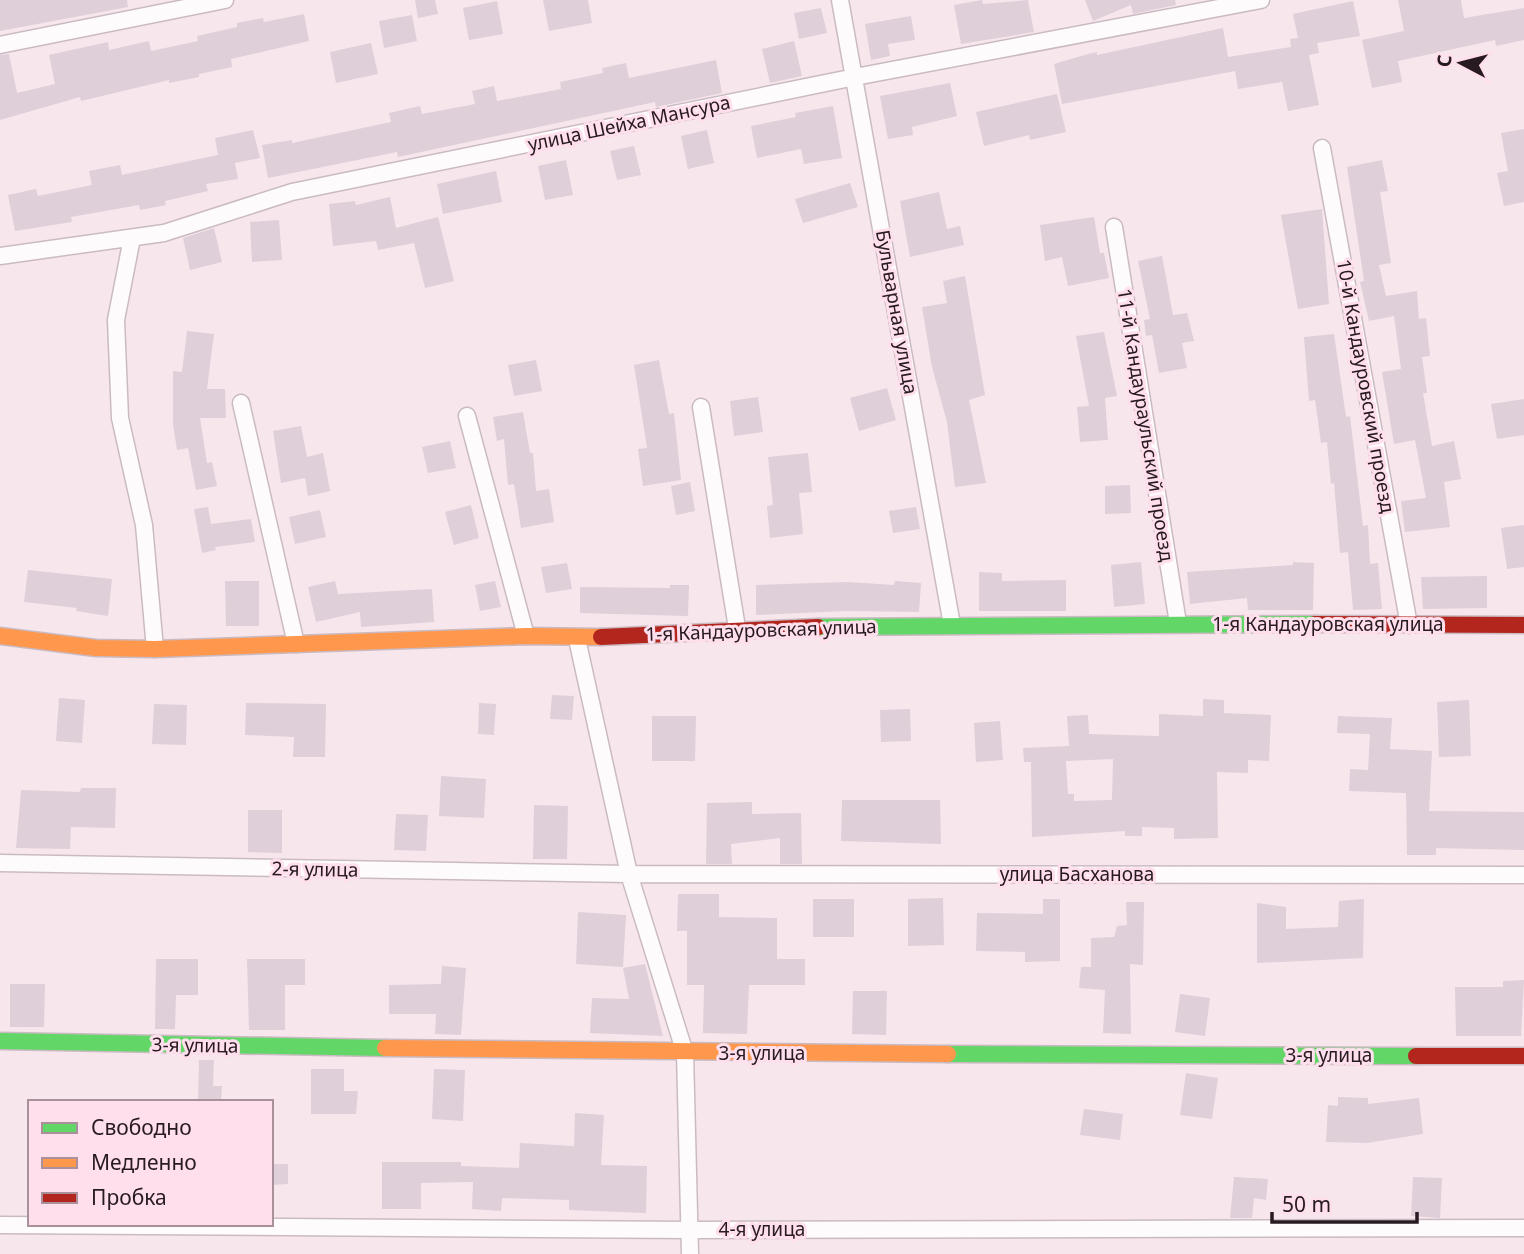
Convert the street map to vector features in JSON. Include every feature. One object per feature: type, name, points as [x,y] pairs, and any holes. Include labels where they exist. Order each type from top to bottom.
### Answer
[{"type":"street","points":[[0,45],[225,0]]},
{"type":"street","name":"Бульварная улица","points":[[840,0],[952,625]]},
{"type":"street","name":"улица Шейха Мансура","points":[[0,256],[164,233],[292,192],[855,77],[1261,0]]},
{"type":"street","name":"10-й Кандауровский проезд","points":[[1322,148],[1409,625]]},
{"type":"street","name":"11-й Кандаураульский проезд","points":[[1114,227],[1178,623]]},
{"type":"street","points":[[131,238],[117,320],[120,418],[144,525],[155,649]]},
{"type":"street","points":[[241,403],[296,644]]},
{"type":"street","points":[[701,407],[737,628]]},
{"type":"street","points":[[467,416],[526,636]]},
{"type":"street","name":"1-я Кандауровская улица","points":[[0,636],[96,648],[155,649],[526,636],[577,639],[737,628],[1178,623],[1524,625]]},
{"type":"street","points":[[577,639],[629,874],[685,1053],[690,1254]]},
{"type":"street","name":"2-я улица","points":[[0,863],[629,874]]},
{"type":"street","name":"улица Басханова","points":[[629,874],[1524,875]]},
{"type":"street","name":"3-я улица","points":[[0,1041],[685,1053],[1524,1056]]},
{"type":"street","name":"4-я улица","points":[[0,1225],[28,1225]]},
{"type":"street","name":"4-я улица","points":[[138,1226],[689,1230],[1524,1228]]},
{"type":"building","points":[[0,0],[127,0],[128,7],[0,31]]},
{"type":"building","points":[[415,0],[435,0],[438,14],[418,18]]},
{"type":"building","points":[[543,0],[588,0],[592,23],[549,31]]},
{"type":"building","points":[[982,0],[983,4],[1028,0],[1034,32],[961,44],[954,5]]},
{"type":"building","points":[[1085,0],[1175,0],[1176,5],[1133,14],[1131,5],[1093,21]]},
{"type":"building","points":[[1398,0],[1461,0],[1464,18],[1524,8],[1524,40],[1496,46],[1495,40],[1398,61],[1402,82],[1372,88],[1362,40],[1404,31]]},
{"type":"building","points":[[497,1],[503,34],[469,40],[463,8]]},
{"type":"building","points":[[1353,1],[1360,36],[1317,43],[1319,53],[1309,55],[1319,105],[1288,111],[1282,82],[1238,89],[1235,71],[1062,104],[1054,64],[1097,52],[1097,55],[1223,28],[1228,57],[1291,47],[1290,39],[1298,38],[1293,14]]},
{"type":"building","points":[[821,8],[827,33],[799,39],[794,13]]},
{"type":"building","points":[[304,14],[309,41],[231,59],[232,67],[199,74],[199,77],[169,83],[169,80],[81,101],[80,97],[0,120],[0,55],[9,54],[17,93],[55,84],[49,55],[108,42],[109,50],[149,41],[151,51],[198,41],[197,36],[237,27],[237,23],[263,18],[264,22]]},
{"type":"building","points":[[412,15],[417,41],[384,48],[379,21]]},
{"type":"building","points":[[911,16],[915,40],[888,44],[890,56],[871,60],[865,24]]},
{"type":"building","points":[[794,41],[802,76],[770,83],[762,49]]},
{"type":"building","points":[[371,43],[378,74],[336,83],[330,52]]},
{"type":"building","points":[[716,60],[722,93],[656,107],[655,102],[398,157],[397,152],[268,178],[262,145],[292,140],[292,143],[391,122],[389,113],[420,106],[422,114],[475,104],[472,91],[494,86],[497,101],[561,89],[560,82],[603,73],[602,68],[626,63],[629,78]]},
{"type":"building","points":[[950,83],[957,116],[912,127],[913,135],[888,139],[880,96]]},
{"type":"building","points":[[1057,94],[1066,132],[1030,140],[1029,135],[984,146],[976,112]]},
{"type":"building","points":[[833,106],[842,158],[804,164],[801,149],[757,158],[751,126],[796,117],[795,113]]},
{"type":"building","points":[[1524,129],[1524,202],[1504,206],[1497,173],[1508,171],[1501,133]]},
{"type":"building","points":[[253,130],[260,158],[235,163],[238,179],[206,184],[208,191],[165,201],[166,205],[140,210],[139,205],[71,217],[72,222],[15,231],[8,195],[36,189],[38,196],[92,185],[89,171],[120,165],[122,175],[218,155],[215,138]]},
{"type":"building","points":[[707,130],[714,163],[688,169],[681,136]]},
{"type":"building","points":[[634,146],[641,175],[617,180],[610,151]]},
{"type":"building","points":[[566,160],[573,195],[545,200],[538,166]]},
{"type":"building","points":[[1382,160],[1388,191],[1380,192],[1391,263],[1379,265],[1386,296],[1417,291],[1419,319],[1426,318],[1430,356],[1422,357],[1427,393],[1423,393],[1432,446],[1454,441],[1461,479],[1444,482],[1450,527],[1405,532],[1401,501],[1426,498],[1415,440],[1394,444],[1382,372],[1401,369],[1394,316],[1369,321],[1360,282],[1364,281],[1347,167]]},
{"type":"building","points":[[496,171],[502,202],[443,214],[437,184]]},
{"type":"building","points":[[850,183],[858,207],[803,223],[795,199]]},
{"type":"building","points":[[939,192],[947,229],[960,226],[964,245],[910,257],[900,201]]},
{"type":"building","points":[[390,197],[396,228],[438,217],[454,281],[425,288],[414,243],[378,250],[376,241],[333,246],[329,204],[355,201],[356,205]]},
{"type":"building","points":[[1322,209],[1329,304],[1298,309],[1281,215]]},
{"type":"building","points":[[1094,217],[1100,253],[1104,253],[1109,278],[1068,286],[1062,257],[1045,261],[1040,225]]},
{"type":"building","points":[[279,220],[282,260],[252,262],[250,222]]},
{"type":"building","points":[[214,228],[222,262],[190,270],[183,238]]},
{"type":"building","points":[[1162,256],[1173,315],[1187,313],[1194,341],[1182,343],[1187,368],[1159,373],[1152,335],[1146,336],[1144,320],[1150,319],[1138,261]]},
{"type":"building","points":[[965,276],[985,395],[969,400],[986,483],[955,487],[947,422],[932,367],[922,307],[947,303],[943,281]]},
{"type":"building","points":[[187,331],[214,334],[207,389],[225,389],[226,418],[200,418],[207,463],[212,462],[217,486],[196,490],[188,448],[177,450],[173,425],[173,371],[182,372]]},
{"type":"building","points":[[1104,332],[1117,396],[1105,398],[1108,440],[1080,442],[1077,407],[1089,406],[1076,336]]},
{"type":"building","points":[[1334,334],[1346,417],[1350,416],[1363,526],[1368,525],[1370,564],[1378,563],[1382,609],[1353,610],[1348,552],[1340,553],[1334,483],[1331,484],[1327,442],[1321,443],[1315,400],[1309,401],[1304,337]]},
{"type":"building","points":[[536,360],[542,391],[514,396],[508,365]]},
{"type":"building","points":[[659,360],[669,414],[674,413],[681,480],[643,486],[638,449],[647,448],[634,365]]},
{"type":"building","points":[[887,388],[896,420],[859,431],[850,398]]},
{"type":"building","points":[[758,397],[763,432],[734,436],[730,401]]},
{"type":"building","points":[[1524,399],[1524,435],[1497,439],[1491,404]]},
{"type":"building","points":[[523,412],[530,453],[533,453],[536,491],[549,489],[554,522],[521,528],[514,484],[508,485],[504,439],[497,441],[493,417]]},
{"type":"building","points":[[301,426],[307,457],[323,453],[330,491],[308,496],[305,478],[281,483],[273,431]]},
{"type":"building","points":[[450,441],[456,468],[428,473],[422,447]]},
{"type":"building","points":[[808,453],[812,492],[799,493],[803,534],[770,538],[767,506],[773,505],[768,457]]},
{"type":"building","points":[[690,482],[695,511],[676,515],[671,486]]},
{"type":"building","points":[[1130,485],[1131,513],[1105,514],[1105,486]]},
{"type":"building","points":[[471,505],[479,538],[454,545],[445,512]]},
{"type":"building","points":[[208,507],[211,524],[251,519],[255,542],[215,547],[216,550],[202,553],[194,509]]},
{"type":"building","points":[[916,507],[920,529],[893,533],[889,511]]},
{"type":"building","points":[[320,510],[326,537],[295,544],[289,517]]},
{"type":"building","points":[[1524,525],[1524,567],[1507,569],[1501,528]]},
{"type":"building","points":[[1141,562],[1145,604],[1114,607],[1111,565]]},
{"type":"building","points":[[1293,562],[1314,563],[1313,610],[1248,610],[1247,598],[1190,604],[1187,572],[1293,565]]},
{"type":"building","points":[[567,563],[572,589],[546,593],[541,567]]},
{"type":"building","points":[[28,570],[112,579],[108,616],[76,611],[77,608],[24,602]]},
{"type":"building","points":[[979,572],[1002,573],[1002,581],[1066,580],[1066,611],[979,611]]},
{"type":"building","points":[[1487,576],[1487,608],[1423,609],[1421,577]]},
{"type":"building","points":[[225,581],[259,581],[259,626],[226,626]]},
{"type":"building","points":[[335,581],[338,594],[432,589],[434,622],[361,627],[360,612],[316,622],[308,587]]},
{"type":"building","points":[[495,581],[501,607],[480,611],[475,585]]},
{"type":"building","points":[[895,581],[921,583],[919,612],[846,611],[756,615],[756,585],[847,582],[894,585]]},
{"type":"building","points":[[670,585],[689,585],[688,616],[580,613],[580,587],[670,588]]},
{"type":"building","points":[[552,695],[574,696],[572,720],[550,719]]},
{"type":"building","points":[[59,698],[85,700],[82,743],[56,741]]},
{"type":"building","points":[[1203,699],[1224,700],[1224,713],[1271,715],[1269,761],[1248,760],[1248,773],[1217,772],[1218,838],[1174,839],[1174,828],[1142,827],[1142,836],[1125,836],[1125,831],[1032,837],[1031,762],[1024,762],[1023,748],[1069,746],[1067,716],[1088,715],[1089,734],[1159,736],[1159,714],[1203,716]],"holes":[[[1113,759],[1112,800],[1074,801],[1074,794],[1068,794],[1066,761]]]},
{"type":"building","points":[[1469,700],[1471,756],[1439,757],[1437,702]]},
{"type":"building","points":[[246,703],[326,704],[325,757],[293,757],[294,737],[245,735]]},
{"type":"building","points":[[479,703],[496,704],[494,735],[478,734]]},
{"type":"building","points":[[154,704],[187,705],[186,745],[152,744]]},
{"type":"building","points":[[910,709],[911,741],[881,742],[880,710]]},
{"type":"building","points":[[652,716],[696,716],[695,761],[652,761]]},
{"type":"building","points":[[1338,716],[1392,718],[1390,749],[1432,751],[1429,811],[1524,812],[1524,850],[1436,848],[1436,855],[1407,855],[1406,793],[1349,791],[1350,769],[1368,770],[1370,734],[1337,733]]},
{"type":"building","points":[[1000,721],[1003,760],[976,762],[974,723]]},
{"type":"building","points":[[441,776],[486,779],[484,818],[439,816]]},
{"type":"building","points":[[81,788],[116,788],[115,828],[71,827],[70,849],[16,848],[21,790],[80,792]]},
{"type":"building","points":[[842,800],[940,800],[941,844],[841,841]]},
{"type":"building","points":[[752,802],[752,814],[801,813],[802,864],[780,864],[780,838],[731,844],[732,864],[706,864],[707,803]]},
{"type":"building","points":[[534,805],[568,806],[567,859],[533,859]]},
{"type":"building","points":[[248,810],[282,810],[282,853],[248,852]]},
{"type":"building","points":[[396,814],[428,815],[426,851],[394,850]]},
{"type":"building","points":[[678,894],[719,894],[719,917],[777,918],[777,959],[805,959],[805,985],[749,985],[747,1034],[703,1033],[704,985],[687,985],[687,931],[677,931]]},
{"type":"building","points":[[943,898],[944,945],[908,946],[908,899]]},
{"type":"building","points":[[813,899],[854,899],[854,937],[813,937]]},
{"type":"building","points":[[1043,899],[1060,899],[1060,961],[1025,962],[1025,952],[976,951],[977,913],[1043,914]]},
{"type":"building","points":[[1364,899],[1363,958],[1257,963],[1257,903],[1286,907],[1286,929],[1338,927],[1339,901]]},
{"type":"building","points":[[1126,902],[1144,902],[1143,965],[1130,964],[1131,1034],[1103,1033],[1105,990],[1079,988],[1081,967],[1091,967],[1091,938],[1114,937],[1117,926],[1127,925]]},
{"type":"building","points":[[578,912],[626,915],[623,967],[576,964]]},
{"type":"building","points":[[156,959],[198,959],[198,995],[176,995],[175,1029],[155,1029]]},
{"type":"building","points":[[247,959],[305,959],[305,985],[285,985],[285,1030],[249,1030]]},
{"type":"building","points":[[645,964],[663,1036],[590,1033],[592,998],[629,999],[623,968]]},
{"type":"building","points":[[442,966],[466,968],[461,1035],[435,1034],[436,1014],[389,1014],[389,985],[441,984]]},
{"type":"building","points":[[1524,980],[1521,1036],[1456,1036],[1455,987],[1503,987],[1503,981]]},
{"type":"building","points":[[10,984],[45,984],[44,1027],[10,1027]]},
{"type":"building","points":[[853,991],[887,991],[886,1035],[852,1034]]},
{"type":"building","points":[[1180,994],[1210,998],[1205,1036],[1175,1032]]},
{"type":"building","points":[[199,1060],[214,1060],[213,1086],[222,1086],[221,1100],[198,1100]]},
{"type":"building","points":[[311,1069],[344,1069],[344,1091],[358,1091],[356,1114],[311,1114]]},
{"type":"building","points":[[434,1069],[465,1070],[463,1121],[432,1119]]},
{"type":"building","points":[[1186,1073],[1218,1078],[1212,1119],[1180,1115]]},
{"type":"building","points":[[1338,1097],[1368,1098],[1368,1104],[1419,1098],[1423,1134],[1367,1143],[1326,1142],[1328,1105],[1338,1106]]},
{"type":"building","points":[[1084,1109],[1123,1114],[1120,1140],[1080,1135]]},
{"type":"building","points":[[575,1113],[604,1115],[601,1165],[647,1166],[646,1213],[569,1210],[569,1200],[502,1198],[501,1211],[472,1209],[473,1182],[421,1183],[421,1209],[382,1209],[382,1162],[461,1162],[461,1166],[519,1168],[520,1143],[574,1146]]},
{"type":"building","points":[[273,1164],[288,1164],[288,1184],[273,1185]]},
{"type":"building","points":[[1234,1177],[1268,1179],[1266,1200],[1254,1198],[1252,1218],[1230,1218]]},
{"type":"building","points":[[1413,1177],[1442,1178],[1440,1218],[1411,1216]]},
{"type":"traffic: fast","points":[[818,627],[1315,624]]},
{"type":"traffic: fast","points":[[0,1041],[385,1048]]},
{"type":"traffic: fast","points":[[948,1054],[1416,1056]]},
{"type":"traffic: slow","points":[[0,636],[96,648],[155,649],[526,636],[601,637]]},
{"type":"traffic: slow","points":[[385,1048],[948,1054]]},
{"type":"traffic: jam","points":[[1315,624],[1524,625]]},
{"type":"traffic: jam","points":[[601,637],[818,627]]},
{"type":"traffic: jam","points":[[1416,1056],[1524,1056]]}]
